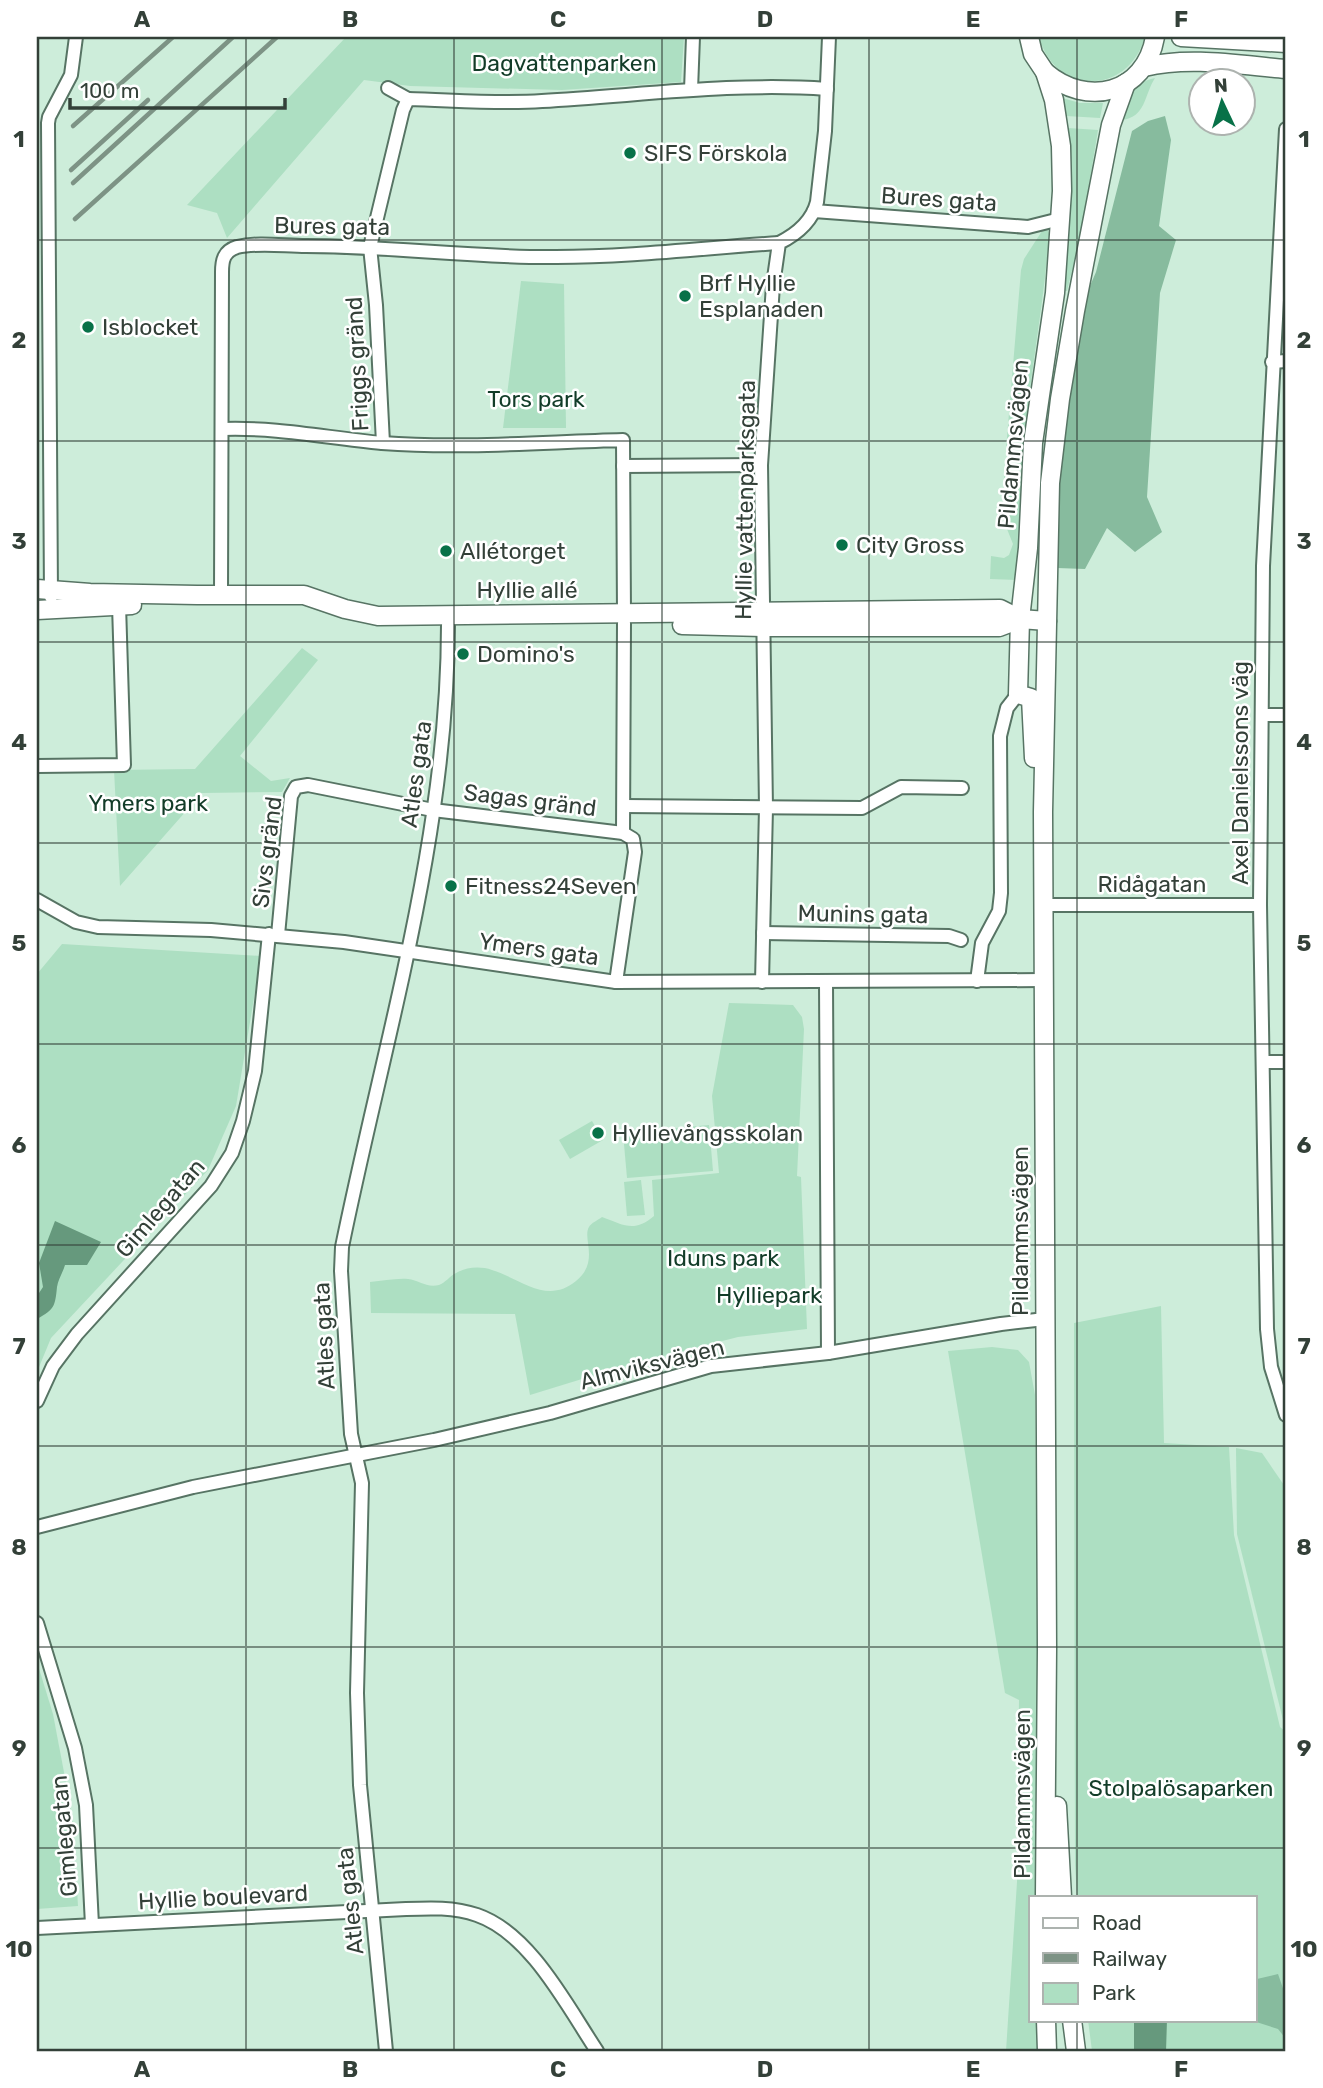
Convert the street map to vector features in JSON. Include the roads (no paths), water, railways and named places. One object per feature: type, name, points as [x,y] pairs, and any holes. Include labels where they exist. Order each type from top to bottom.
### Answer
[{"type":"main road","name":"Pildammsvägen","points":[[1012,37],[1031,45],[1045,72],[1054,102],[1061,146],[1055,293],[1033,443],[1028,548],[1020,619],[1018,694],[1031,698],[1035,771],[1043,812]]},
{"type":"main road","name":"Pildammsvägen","points":[[1045,72],[1056,82],[1084,92],[1105,91],[1126,83],[1144,67],[1153,50],[1155,37]]},
{"type":"main road","points":[[1181,37],[1286,43]]},
{"type":"main road","points":[[1144,67],[1166,62],[1192,61],[1286,69]]},
{"type":"main road","name":"Pildammsvägen","points":[[1045,1896],[1047,1649],[1043,812],[1050,482],[1060,400],[1111,124],[1126,83]]},
{"type":"main road","name":"Hyllie allé","points":[[44,590],[103,594],[304,595],[345,610],[378,616],[763,620],[821,610],[1000,609],[1020,619],[1047,621]]},
{"type":"main road","name":"Hyllie allé","points":[[44,610],[119,605],[286,603],[303,604],[351,622],[448,625],[624,619]]},
{"type":"main road","name":"Pildammsvägen","points":[[1047,1649],[1062,1896]]},
{"type":"main road","points":[[1046,2022],[1047,2051]]},
{"type":"main road","points":[[1072,2022],[1076,2051]]},
{"type":"street","points":[[44,610],[48,123],[71,75],[76,37]]},
{"type":"street","points":[[691,90],[693,37]]},
{"type":"street","points":[[779,243],[798,232],[814,211],[825,131],[829,37]]},
{"type":"street","points":[[388,88],[408,99],[538,102],[691,90],[803,87],[827,89]]},
{"type":"street","points":[[370,247],[408,99]]},
{"type":"street","name":"Axel Danielssons väg","points":[[1286,129],[1263,566],[1260,905],[1268,1349],[1278,1394],[1286,1415]]},
{"type":"street","name":"Bures gata","points":[[814,211],[1028,227],[1060,219]]},
{"type":"street","name":"Bures gata","points":[[221,594],[222,261],[226,253],[239,247],[370,247],[556,257],[779,243]]},
{"type":"street","name":"Hyllie vattenparksgata","points":[[762,982],[766,808],[761,465],[779,243]]},
{"type":"street","name":"Friggs gränd","points":[[222,429],[260,428],[383,443],[376,305],[370,247]]},
{"type":"street","points":[[1272,362],[1286,361]]},
{"type":"street","name":"Sagas gränd","points":[[383,443],[494,444],[623,440],[623,833]]},
{"type":"street","points":[[623,466],[761,465]]},
{"type":"street","points":[[37,765],[124,765],[119,605]]},
{"type":"street","name":"Atles gata","points":[[386,2051],[360,1785],[357,1693],[362,1483],[351,1434],[341,1271],[342,1247],[409,951],[433,810],[447,691],[448,625]]},
{"type":"street","points":[[977,981],[982,943],[999,911],[1001,893],[1000,736],[1007,708],[1018,694]]},
{"type":"street","points":[[1262,715],[1286,715]]},
{"type":"street","name":"Sivs gränd","points":[[274,934],[290,796],[296,787],[309,785],[433,810]]},
{"type":"street","name":"Sagas gränd","points":[[624,806],[862,808],[901,787],[962,788]]},
{"type":"street","name":"Sagas gränd","points":[[433,810],[623,833],[633,839],[635,852],[616,982]]},
{"type":"street","name":"Ymers gata","points":[[37,900],[76,922],[97,927],[274,934],[616,982],[1044,980]]},
{"type":"street","name":"Ridågatan","points":[[1044,905],[1260,905]]},
{"type":"street","name":"Munins gata","points":[[763,933],[948,936],[961,940]]},
{"type":"street","name":"Gimlegatan","points":[[37,1401],[53,1366],[77,1334],[211,1186],[232,1153],[255,1071],[274,934]]},
{"type":"street","points":[[826,982],[828,1353]]},
{"type":"street","points":[[1264,1062],[1286,1062]]},
{"type":"street","name":"Almviksvägen","points":[[37,1527],[193,1487],[356,1456],[550,1413],[711,1366],[828,1353],[1045,1319]]},
{"type":"street","name":"Gimlegatan","points":[[37,1623],[75,1748],[86,1805],[92,1925]]},
{"type":"street","name":"Hyllie boulevard","points":[[37,1928],[437,1908],[463,1911],[493,1922],[522,1944],[597,2051]]},
{"type":"railway","points":[[73,126],[173,37]]},
{"type":"railway","points":[[73,183],[233,37]]},
{"type":"railway","points":[[75,219],[277,37]]},
{"type":"railway","points":[[71,170],[148,100]]},
{"type":"place","name":"SIFS Förskola","points":[[630,153]]},
{"type":"place","name":"Brf Hyllie Esplanaden","points":[[685,296]]},
{"type":"place","name":"Isblocket","points":[[88,327]]},
{"type":"place","name":"City Gross","points":[[842,545]]},
{"type":"place","name":"Allétorget","points":[[446,551]]},
{"type":"place","name":"Domino's","points":[[463,654]]},
{"type":"place","name":"Fitness24Seven","points":[[451,886]]},
{"type":"place","name":"Hyllievångsskolan","points":[[598,1133]]},
{"type":"park label","name":"Dagvattenparken","points":[[564,63]]},
{"type":"park label","name":"Tors park","points":[[536,399]]},
{"type":"park label","name":"Ymers park","points":[[148,803]]},
{"type":"park label","name":"Iduns park","points":[[723,1258]]},
{"type":"park label","name":"Hylliepark","points":[[769,1295]]},
{"type":"park label","name":"Stolpalösaparken","points":[[1181,1788]]}]
